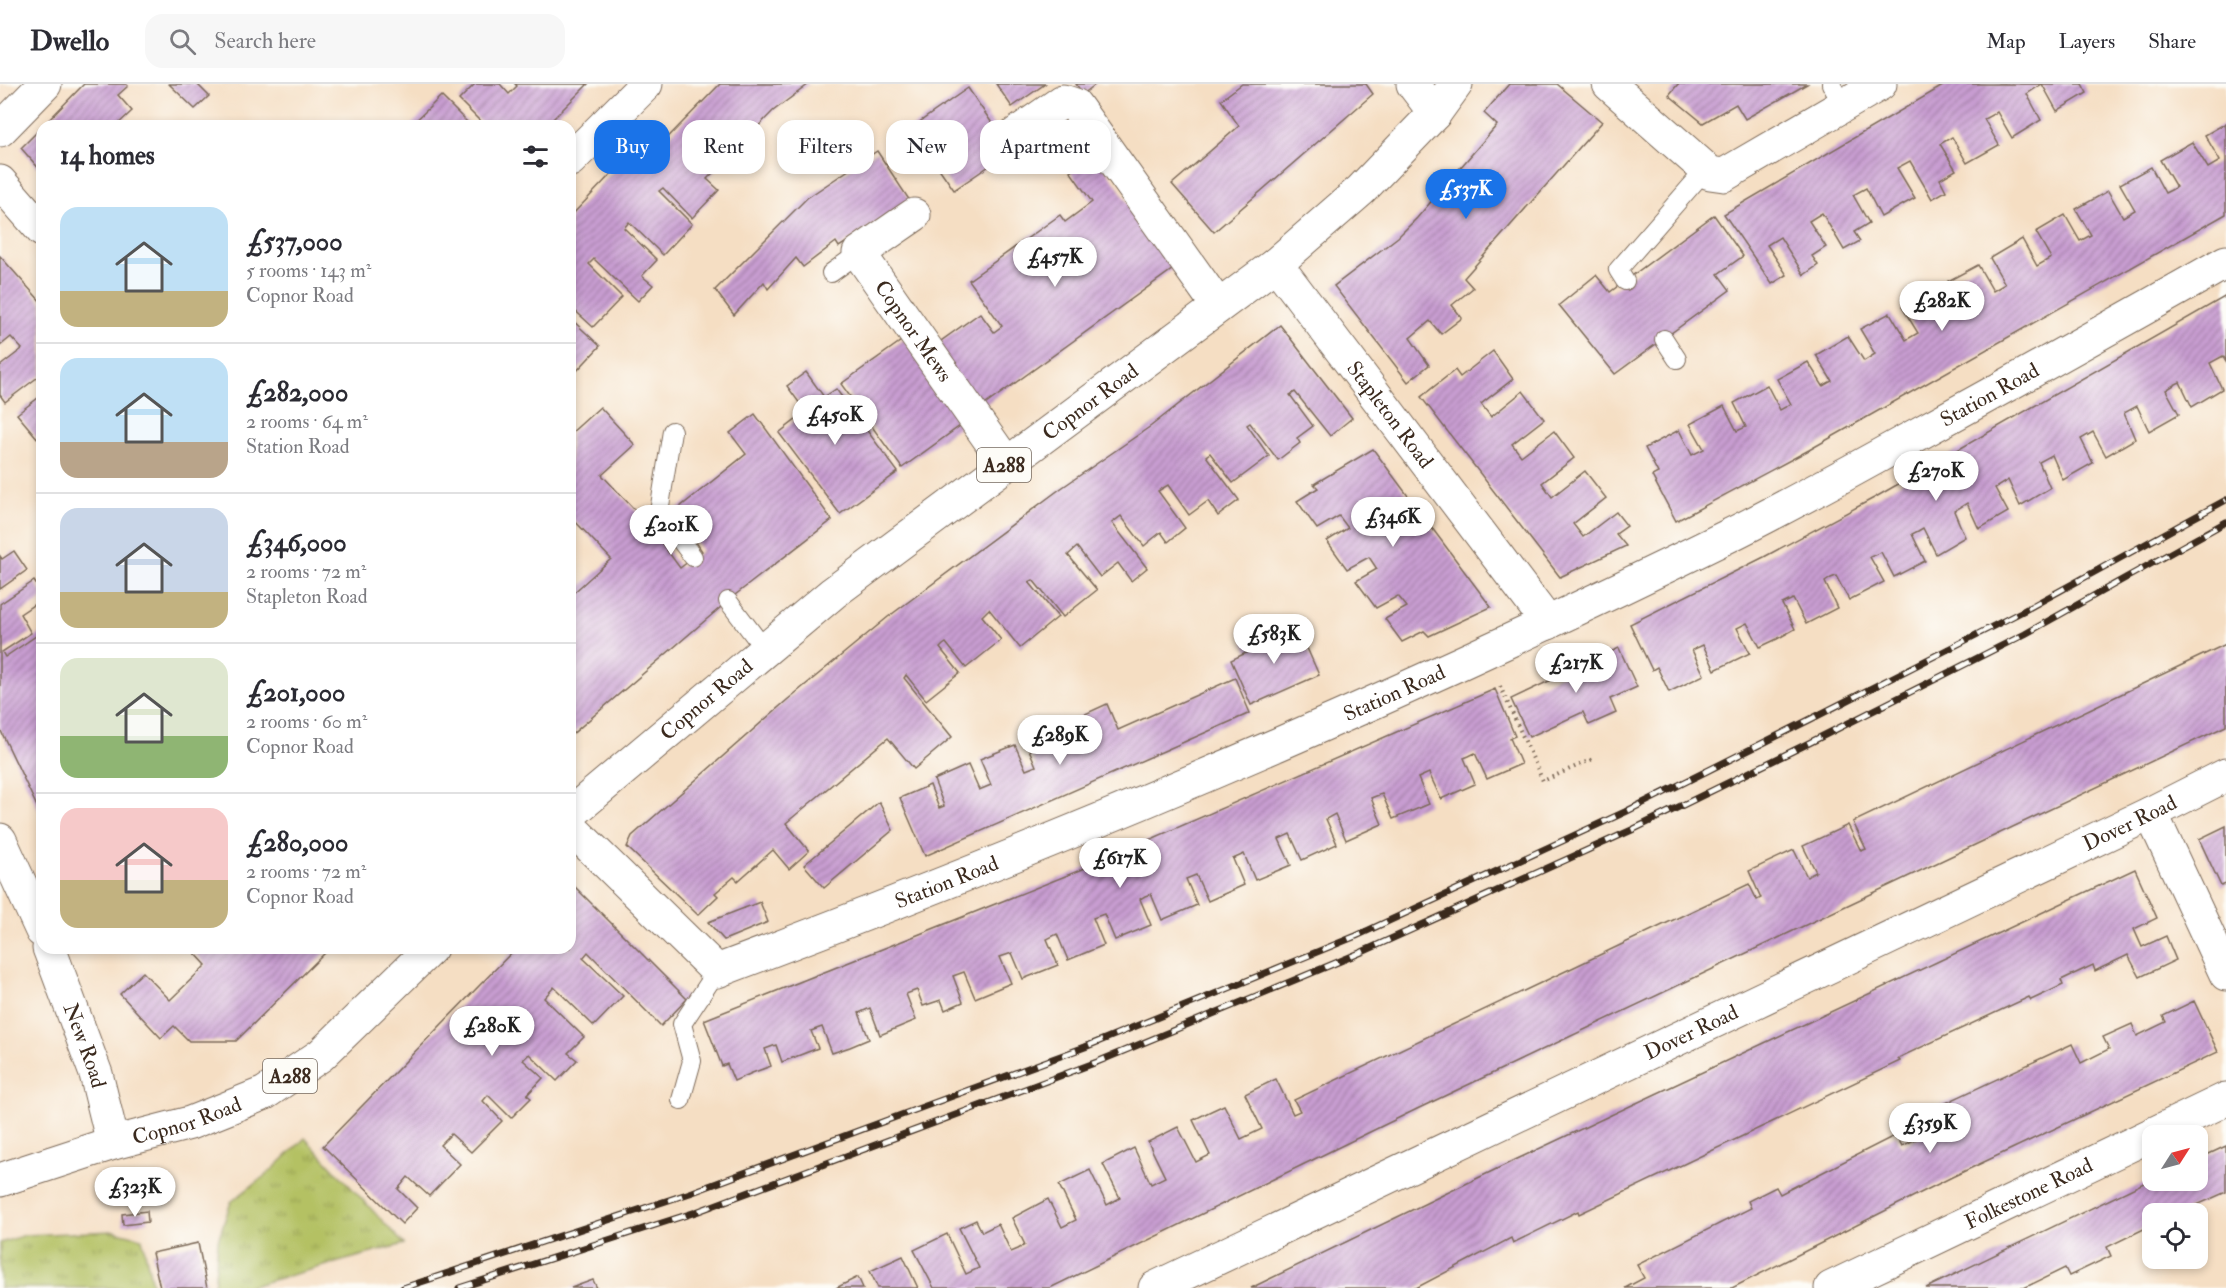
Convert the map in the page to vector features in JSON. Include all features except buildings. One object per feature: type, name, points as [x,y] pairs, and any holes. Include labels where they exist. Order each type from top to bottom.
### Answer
[{"type":"street","points":[[0,130],[45,84]]},
{"type":"street","points":[[576,154],[646,84]]},
{"type":"street","points":[[1413,84],[1435,113]]},
{"type":"street","name":"Copnor Road","points":[[576,809],[833,593],[1275,264],[1361,190],[1435,113],[1456,84]]},
{"type":"street","points":[[1609,84],[1710,173],[1724,175],[1837,95],[1880,84]]},
{"type":"street","points":[[1036,120],[1063,101],[1075,105],[1086,120]]},
{"type":"street","points":[[1111,156],[1218,306]]},
{"type":"street","points":[[0,182],[36,223]]},
{"type":"street","points":[[859,254],[914,214]]},
{"type":"street","name":"Copnor Mews","points":[[859,254],[1006,463]]},
{"type":"street","name":"Station Road","points":[[717,971],[903,901],[1111,815],[1385,698],[1548,623],[1730,535],[1844,475],[2054,360],[2226,261]]},
{"type":"street","name":"Stapleton Road","points":[[1275,264],[1548,623]]},
{"type":"street","name":"Dover Road","points":[[1155,1288],[2151,813],[2226,775]]},
{"type":"street","points":[[2151,813],[2226,974]]},
{"type":"street","points":[[576,833],[717,971]]},
{"type":"street","points":[[0,840],[36,918]]},
{"type":"street","name":"New Road","points":[[51,954],[96,1074],[113,1143]]},
{"type":"street","name":"Copnor Road","points":[[0,1180],[113,1143],[190,1123],[265,1093],[321,1055],[425,954]]},
{"type":"street","name":"Folkestone Road","points":[[1831,1288],[2226,1099]]},
{"type":"lane","points":[[1625,281],[1618,270],[1706,169]]},
{"type":"lane","points":[[831,273],[859,254]]},
{"type":"lane","points":[[1664,339],[1677,359]]},
{"type":"lane","points":[[672,431],[659,512],[693,557]]},
{"type":"lane","points":[[728,601],[765,650]]},
{"type":"lane","points":[[681,1100],[692,1061],[682,1024],[717,971]]},
{"type":"path","points":[[1485,652],[1543,781],[1595,758]]},
{"type":"green space","points":[[305,1138],[404,1244],[244,1288],[214,1288],[218,1240],[231,1202],[271,1171]]},
{"type":"green space","points":[[114,1231],[142,1238],[153,1288],[0,1288],[0,1243],[25,1235]]},
{"type":"railway","points":[[403,1288],[690,1193],[1085,1047],[1356,936],[1625,812],[1809,720],[2023,611],[2226,500]]},
{"type":"railway","points":[[459,1288],[696,1212],[1097,1062],[1362,952],[1634,829],[1809,743],[2025,634],[2226,522]]}]
